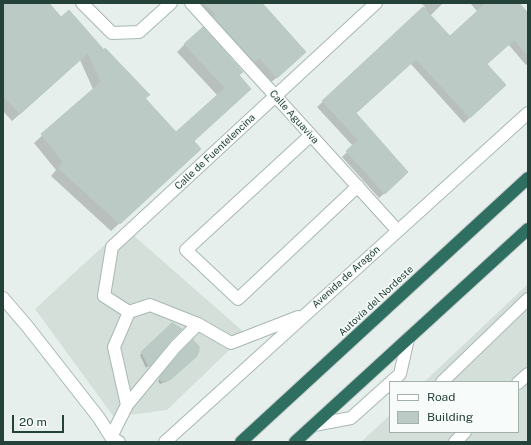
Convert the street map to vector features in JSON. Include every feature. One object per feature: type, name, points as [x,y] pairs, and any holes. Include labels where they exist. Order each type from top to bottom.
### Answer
[{"type":"highway","name":"Autovía del Nordeste","points":[[241,442],[528,178]]},
{"type":"highway","points":[[295,442],[528,229]]},
{"type":"street","points":[[82,3],[112,33],[139,32],[171,3]]},
{"type":"street","name":"Calle Aguaviva","points":[[191,3],[397,230]]},
{"type":"street","name":"Calle de Fuentelencina","points":[[129,312],[104,296],[112,247],[376,3]]},
{"type":"street","name":"Avenida de Aragón","points":[[165,442],[397,230],[528,113]]},
{"type":"street","points":[[311,135],[186,250],[238,299],[358,186]]},
{"type":"street","points":[[3,298],[94,412],[114,440]]},
{"type":"street","points":[[443,381],[528,299]]},
{"type":"street","points":[[128,405],[114,347],[129,312],[150,305],[198,324],[231,343],[305,315]]},
{"type":"street","points":[[114,440],[128,405],[176,346],[198,324]]},
{"type":"street","points":[[391,381],[400,374],[408,339]]},
{"type":"street","points":[[519,382],[528,374]]},
{"type":"street","points":[[314,425],[352,418],[389,383]]},
{"type":"street","points":[[455,442],[465,433]]},
{"type":"shaded area","points":[[124,227],[246,334],[167,410],[114,417],[35,309]]},
{"type":"shaded area","points":[[528,284],[528,442],[361,442],[389,416],[389,433],[519,433],[519,381],[425,381]]},
{"type":"building","points":[[3,3],[49,3],[61,17],[69,10],[104,50],[105,48],[150,95],[145,98],[176,132],[225,88],[184,44],[203,27],[243,72],[239,75],[251,89],[194,141],[201,149],[120,224],[58,168],[63,162],[41,134],[101,82],[88,53],[20,114],[3,96]]},
{"type":"building","points":[[205,3],[262,3],[306,52],[277,78],[259,58],[255,62],[214,17],[216,15]]},
{"type":"building","points":[[486,3],[519,3],[528,13],[528,56],[514,40],[487,64],[506,85],[470,118],[416,59],[356,113],[408,172],[385,194],[346,151],[358,140],[322,101],[423,7],[450,36]]},
{"type":"building","points":[[172,323],[182,329],[149,367],[141,352]]},
{"type":"building","points":[[193,340],[199,346],[199,351],[196,357],[171,379],[162,382],[159,378]]}]
